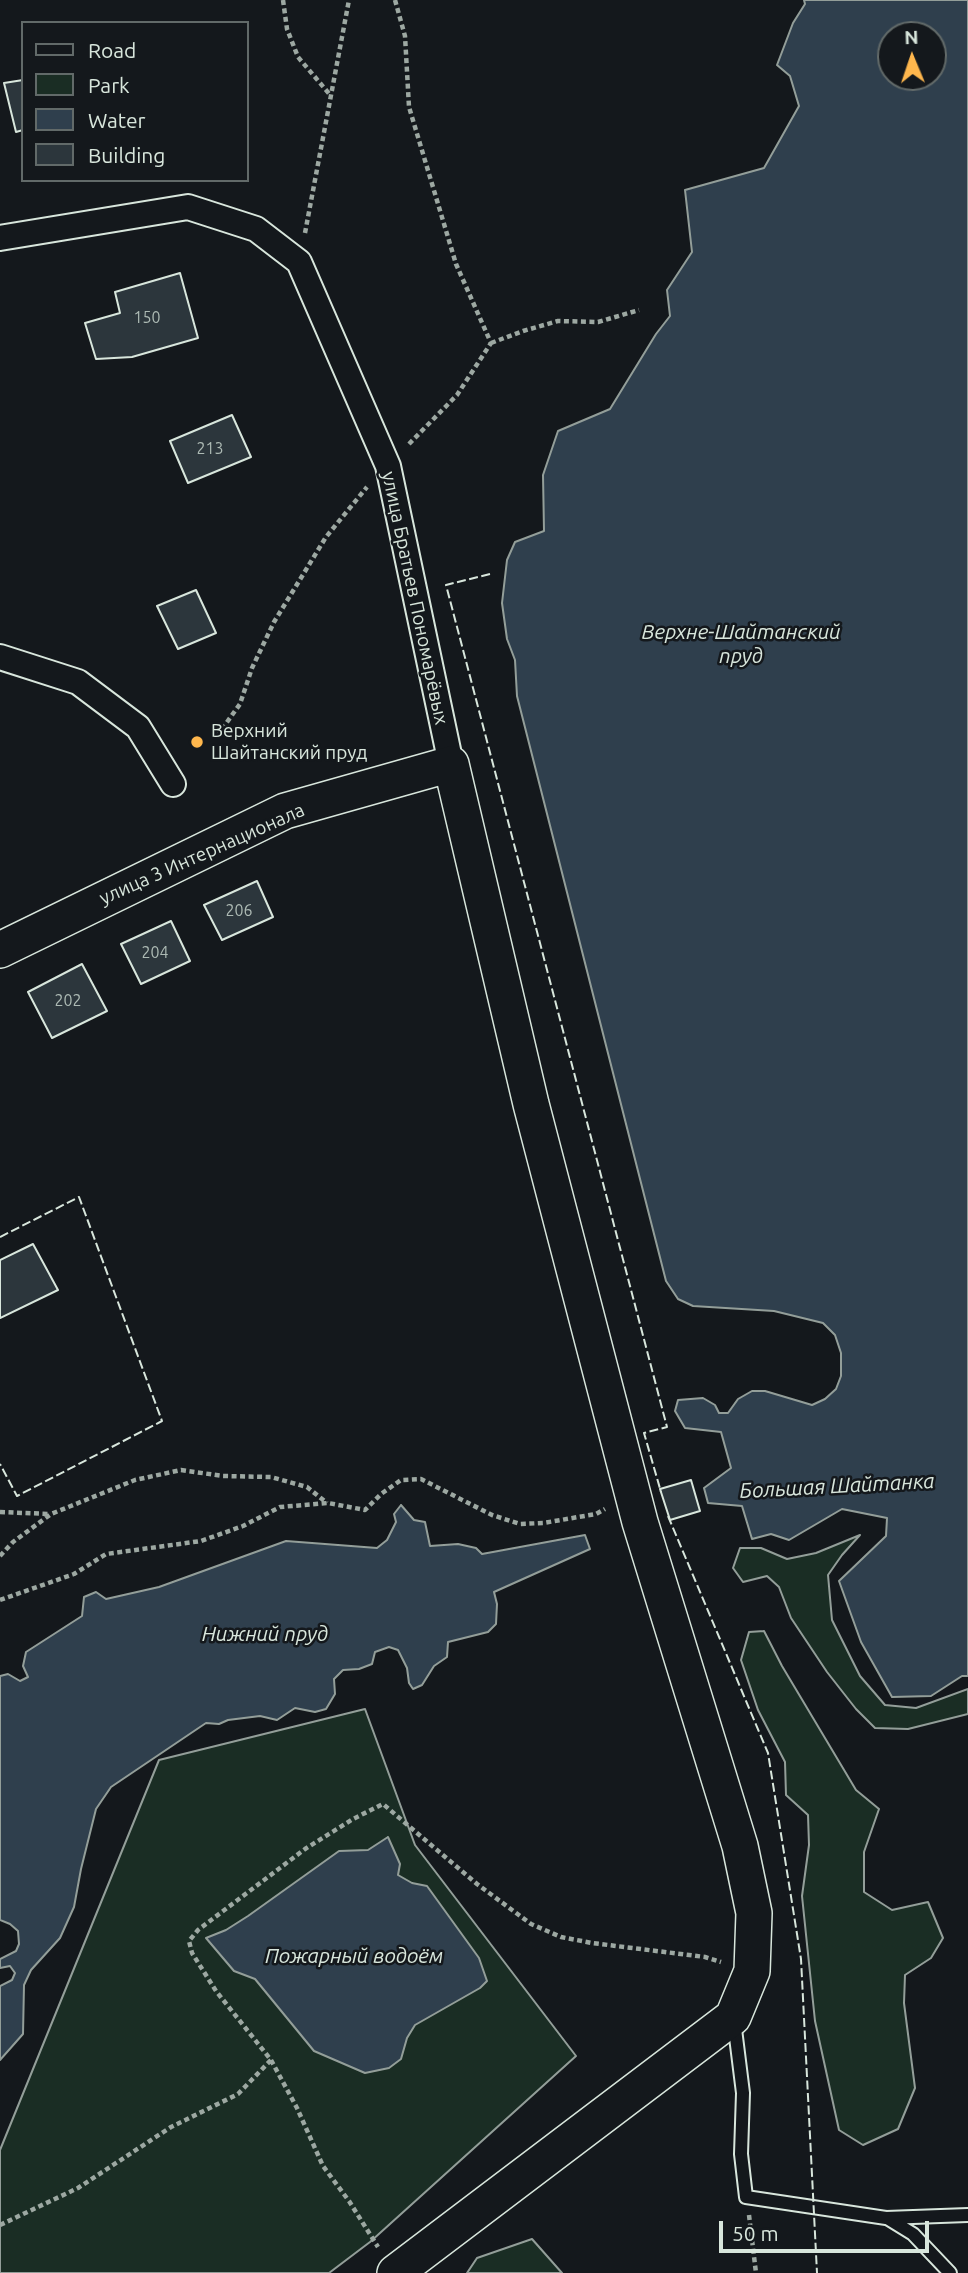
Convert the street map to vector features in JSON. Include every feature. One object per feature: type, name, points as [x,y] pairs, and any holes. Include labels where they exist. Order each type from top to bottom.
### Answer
[{"type":"street","name":"улица Братьев Пономарёвых","points":[[0,238],[188,207],[256,229],[299,262],[388,466],[451,764]]},
{"type":"street","points":[[0,657],[78,682],[138,727],[173,784]]},
{"type":"street","name":"улица 3 Интернационала","points":[[0,950],[285,811],[451,764]]},
{"type":"street","points":[[388,2262],[733,2017],[752,1971],[754,1913],[740,1846],[640,1522],[531,1104],[451,764]]},
{"type":"lane","points":[[733,2017],[743,2093],[741,2154],[746,2197],[886,2218],[968,2215]]},
{"type":"lane","points":[[886,2218],[914,2234],[950,2273]]},
{"type":"path","points":[[283,0],[287,29],[298,57],[331,96]]},
{"type":"path","points":[[299,262],[349,0]]},
{"type":"path","points":[[395,0],[405,36],[409,107],[456,264],[491,344]]},
{"type":"path","points":[[217,736],[240,704],[252,668],[274,622],[326,537],[361,494],[457,395],[491,344],[558,321],[598,322],[639,310]]},
{"type":"path","points":[[0,1556],[13,1542],[51,1514],[135,1479],[181,1470],[223,1476],[271,1477],[307,1487],[328,1503]]},
{"type":"path","points":[[0,1600],[74,1574],[106,1554],[201,1541],[243,1526],[281,1507],[328,1503],[365,1510],[401,1480],[421,1479],[492,1515],[520,1524],[596,1514],[609,1507]]},
{"type":"path","points":[[0,1512],[51,1514]]},
{"type":"path","points":[[388,2262],[323,2166],[297,2108],[271,2060],[216,1991],[192,1953],[189,1941],[198,1930],[305,1849],[383,1804],[477,1884],[531,1924],[561,1937],[705,1957],[752,1971]]},
{"type":"path","points":[[0,2225],[78,2188],[171,2127],[238,2094],[271,2060]]},
{"type":"path","points":[[746,2197],[756,2273]]},
{"type":"green space","points":[[860,1535],[828,1575],[832,1620],[860,1676],[885,1705],[916,1708],[968,1689],[968,1714],[908,1729],[875,1728],[827,1672],[791,1618],[779,1587],[767,1576],[743,1582],[733,1568],[740,1548],[761,1548],[787,1559],[816,1553]]},
{"type":"green space","points":[[764,1631],[856,1790],[879,1809],[864,1852],[864,1892],[892,1910],[928,1902],[943,1938],[931,1958],[905,1975],[904,2003],[915,2088],[898,2129],[863,2145],[839,2130],[815,2021],[802,1896],[809,1845],[808,1815],[786,1795],[785,1762],[758,1710],[741,1660],[749,1632]]},
{"type":"green space","points":[[365,1709],[415,1845],[576,2056],[370,2242],[329,2273],[0,2273],[0,2150],[159,1760]]},
{"type":"green space","points":[[532,2239],[562,2273],[467,2273],[477,2258]]},
{"type":"water","name":"Верхне-Шайтанский пруд","points":[[804,0],[968,0],[968,1676],[962,1676],[931,1696],[892,1697],[861,1642],[839,1581],[886,1536],[887,1518],[842,1509],[789,1540],[771,1534],[752,1539],[742,1506],[708,1503],[704,1488],[731,1468],[721,1432],[685,1428],[675,1411],[678,1400],[703,1398],[715,1405],[719,1413],[728,1413],[738,1399],[752,1391],[765,1391],[812,1405],[825,1399],[836,1389],[841,1376],[841,1353],[835,1335],[823,1323],[774,1311],[693,1306],[678,1299],[666,1281],[517,696],[515,660],[507,639],[502,603],[507,560],[515,542],[544,531],[543,475],[558,431],[610,409],[670,316],[667,290],[692,252],[685,190],[764,168],[799,106],[790,76],[777,65],[793,23],[805,4]]},
{"type":"water","name":"Нижний пруд","points":[[401,1505],[414,1520],[425,1522],[430,1546],[458,1544],[476,1548],[482,1554],[585,1535],[590,1549],[494,1592],[497,1604],[496,1624],[488,1632],[448,1642],[447,1657],[434,1666],[422,1685],[413,1689],[398,1650],[389,1647],[375,1652],[372,1664],[359,1669],[343,1670],[334,1679],[335,1694],[326,1709],[315,1712],[295,1708],[277,1720],[260,1716],[228,1720],[219,1724],[206,1723],[111,1787],[96,1809],[74,1907],[60,1938],[31,1970],[24,1985],[23,2034],[0,2060],[0,1986],[12,1980],[15,1973],[10,1966],[0,1968],[0,1959],[16,1951],[19,1944],[18,1931],[0,1920],[0,1676],[8,1674],[20,1681],[28,1677],[23,1666],[26,1652],[82,1616],[84,1597],[96,1592],[106,1599],[159,1587],[286,1541],[377,1548],[387,1540],[396,1522],[394,1514]]},
{"type":"water","name":"Пожарный водоём","points":[[388,1837],[400,1864],[398,1875],[412,1883],[427,1886],[479,1958],[487,1981],[480,1988],[415,2025],[407,2038],[401,2059],[389,2068],[365,2073],[314,2051],[255,1979],[234,1971],[206,1938],[226,1930],[248,1916],[339,1851],[368,1850]]},
{"type":"building","points":[[21,80],[21,131],[16,132],[4,83]]},
{"type":"building","points":[[180,273],[198,338],[132,357],[96,359],[85,323],[120,313],[115,292]]},
{"type":"building","points":[[232,415],[251,457],[188,483],[170,441]]},
{"type":"building","points":[[196,590],[216,633],[178,649],[157,606]]},
{"type":"building","points":[[257,881],[273,917],[222,940],[204,905]]},
{"type":"building","points":[[171,921],[190,961],[141,984],[121,944]]},
{"type":"building","points":[[82,964],[107,1011],[52,1038],[28,992]]},
{"type":"building","points":[[33,1244],[58,1290],[0,1318],[0,1260]]},
{"type":"building","points":[[691,1480],[700,1511],[670,1520],[660,1489]]},
{"type":"fence","points":[[490,574],[446,585],[667,1427],[644,1433],[661,1492]]},
{"type":"fence","points":[[0,1237],[79,1197],[162,1421],[17,1496],[0,1464]]},
{"type":"fence","points":[[668,1516],[768,1753],[801,1959],[817,2273]]},
{"type":"place","name":"Верхний Шайтанский пруд","points":[[197,742]]},
{"type":"water label","name":"Большая Шайтанка","points":[[837,1486]]}]
